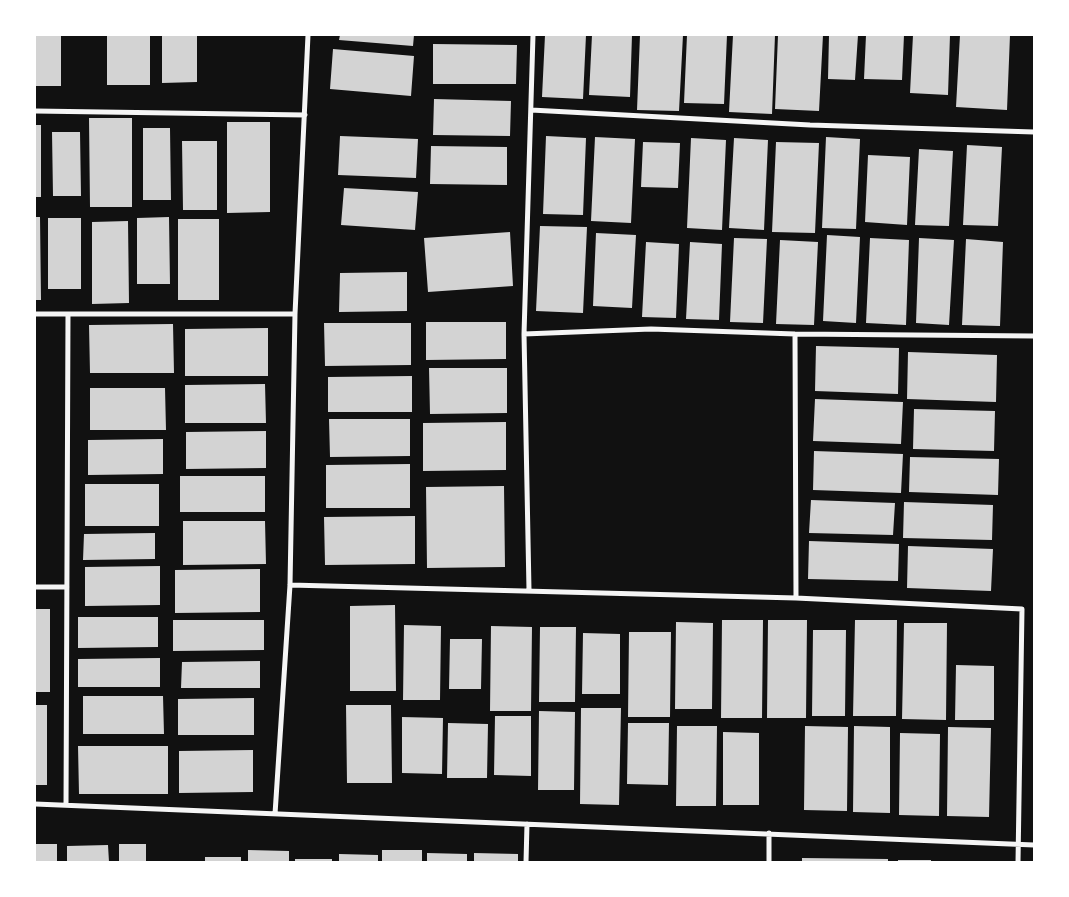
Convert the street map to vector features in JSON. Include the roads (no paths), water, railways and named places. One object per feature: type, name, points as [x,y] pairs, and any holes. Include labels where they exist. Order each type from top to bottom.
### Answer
[{"type":"street","points":[[275,814],[290,585],[295,314],[308,35]]},
{"type":"street","points":[[529,590],[524,334],[533,35]]},
{"type":"street","points":[[531,110],[810,125],[1034,132]]},
{"type":"street","points":[[35,111],[305,115]]},
{"type":"street","points":[[35,314],[295,314]]},
{"type":"street","points":[[66,806],[68,314]]},
{"type":"street","points":[[524,334],[651,329],[795,334],[1034,336]]},
{"type":"street","points":[[795,334],[796,598]]},
{"type":"street","points":[[290,585],[796,598],[1022,609],[1018,862]]},
{"type":"street","points":[[35,587],[67,587]]},
{"type":"street","points":[[35,804],[1034,845]]},
{"type":"street","points":[[526,862],[528,824]]},
{"type":"street","points":[[769,833],[769,862]]}]
